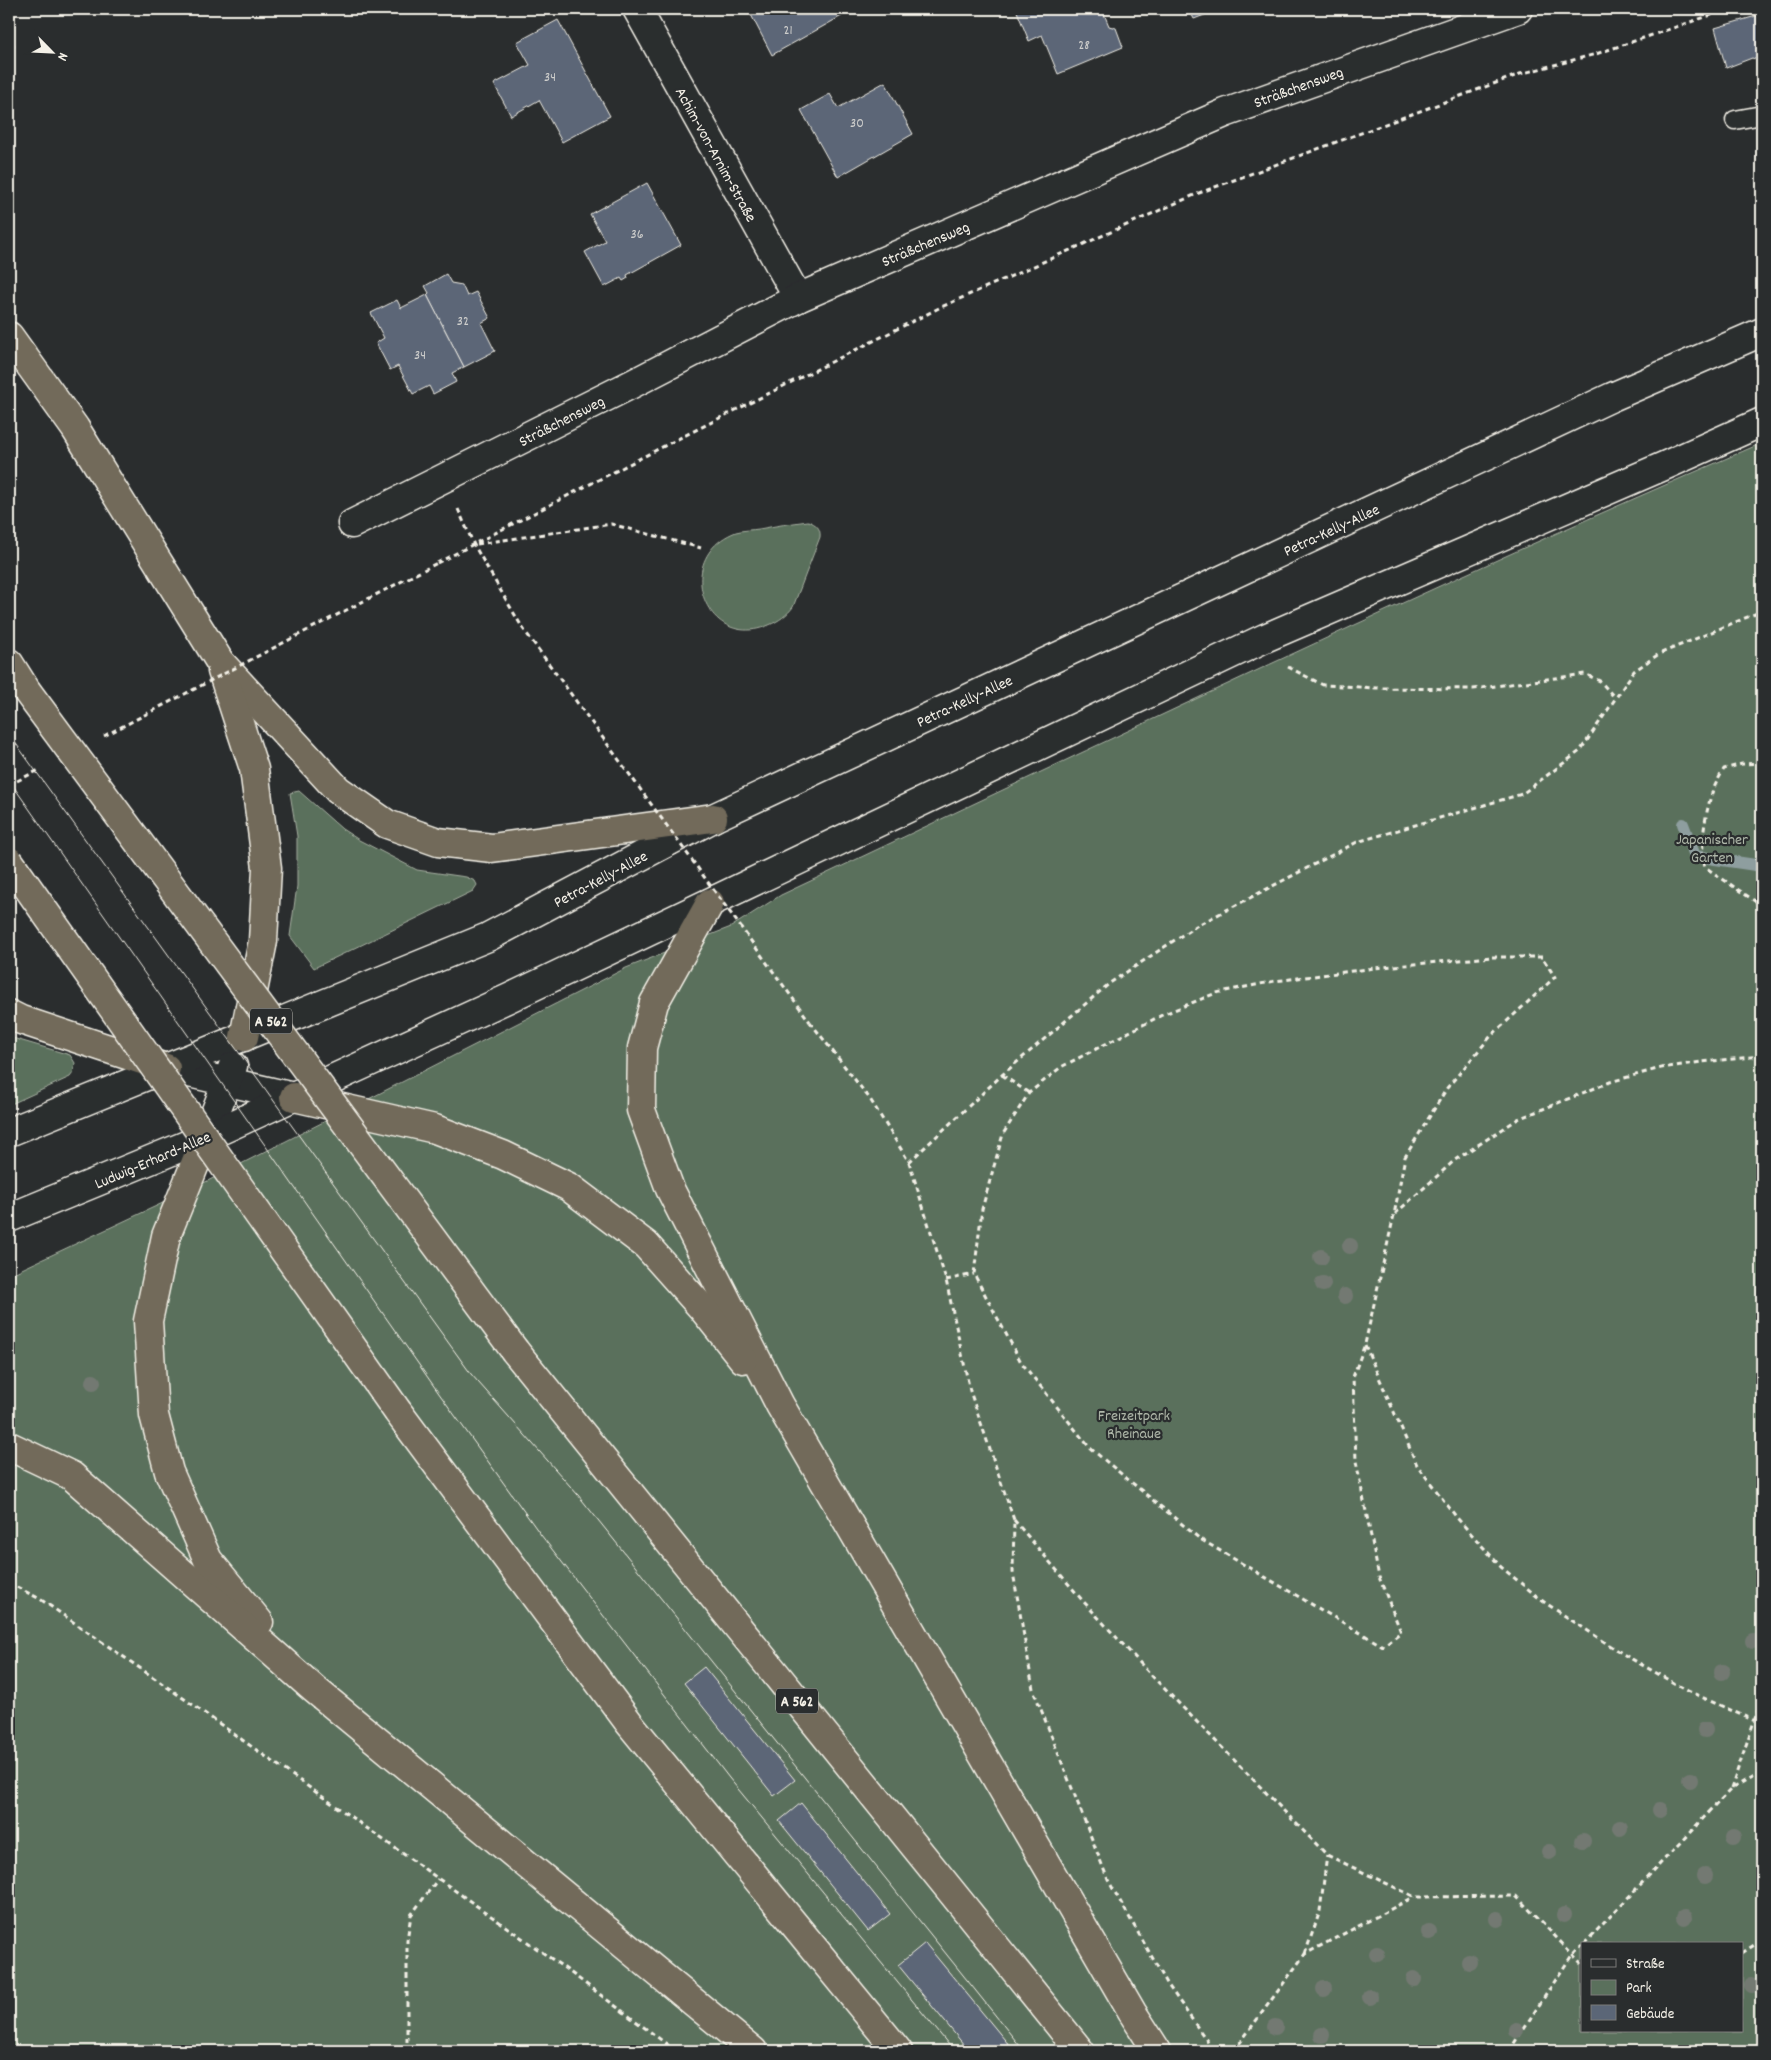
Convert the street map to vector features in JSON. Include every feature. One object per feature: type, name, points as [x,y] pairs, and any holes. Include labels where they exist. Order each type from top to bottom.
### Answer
[{"type":"highway","points":[[9,336],[75,428],[220,662],[338,790],[387,824],[438,842],[492,848],[712,818]]},
{"type":"highway","points":[[220,662],[254,769],[267,868],[263,942],[244,1037]]},
{"type":"highway","name":"A 562","points":[[9,663],[26,690],[515,1351],[1080,2051]]},
{"type":"highway","points":[[9,861],[398,1412],[630,1724],[898,2051]]},
{"type":"highway","points":[[710,903],[654,1003],[642,1048],[641,1110],[670,1189],[780,1405],[1132,2012],[1157,2051]]},
{"type":"highway","points":[[9,1014],[21,1020],[167,1068]]},
{"type":"highway","points":[[294,1096],[434,1129],[504,1155],[569,1187],[646,1245],[703,1309],[780,1405]]},
{"type":"highway","points":[[206,1137],[166,1236],[148,1321],[154,1415],[168,1472],[208,1560],[314,1689]]},
{"type":"highway","points":[[9,1446],[72,1476],[314,1689],[753,2051]]},
{"type":"main road","name":"Achim-von-Arnim-Straße","points":[[637,9],[798,298]]},
{"type":"main road","name":"Sträßchensweg","points":[[352,524],[798,298],[1225,113],[1518,9]]},
{"type":"main road","name":"Petra-Kelly-Allee","points":[[167,1068],[488,938],[712,818],[1612,398],[1762,332]]},
{"type":"main road","points":[[9,1132],[167,1068],[294,1096],[710,903],[1266,638],[1762,422]]},
{"type":"main road","points":[[206,1137],[244,1037]]},
{"type":"main road","name":"Ludwig-Erhard-Allee","points":[[9,1218],[206,1137],[294,1096]]},
{"type":"lane","points":[[1735,120],[1762,115]]},
{"type":"path","points":[[96,740],[670,443],[939,308],[1199,193],[1520,74],[1596,54],[1729,9]]},
{"type":"path","points":[[445,478],[474,545],[522,627],[810,1022],[870,1099],[909,1162],[946,1280],[970,1391],[1014,1520],[1013,1572],[1033,1689],[1108,1880],[1168,1984],[1214,2051]]},
{"type":"path","points":[[474,545],[611,524],[701,548]]},
{"type":"path","points":[[909,1162],[1002,1075],[1110,983],[1196,926],[1356,842],[1522,794],[1580,751],[1634,671],[1660,654],[1762,611]]},
{"type":"path","points":[[1266,638],[1277,661],[1323,685],[1376,688],[1473,689],[1584,674],[1600,681],[1615,698]]},
{"type":"path","points":[[1762,763],[1742,764],[1724,769],[1713,790],[1706,823],[1702,858],[1705,868],[1762,906]]},
{"type":"path","points":[[9,785],[44,767]]},
{"type":"path","points":[[1492,957],[1542,957],[1554,977],[1492,1036],[1447,1088],[1405,1157],[1365,1344],[1353,1377],[1356,1461],[1379,1577],[1401,1632],[1383,1646],[1200,1539],[1090,1448],[1021,1362],[974,1274],[982,1209],[1003,1134],[1029,1092],[1061,1068],[1162,1015],[1216,993],[1275,981],[1383,967],[1492,957]]},
{"type":"path","points":[[1394,1214],[1455,1160],[1518,1119],[1610,1082],[1661,1068],[1762,1056]]},
{"type":"path","points":[[1002,1075],[1029,1092]]},
{"type":"path","points":[[946,1280],[974,1274]]},
{"type":"path","points":[[1365,1344],[1418,1465],[1457,1518],[1501,1567],[1544,1602],[1623,1654],[1688,1691],[1754,1721]]},
{"type":"path","points":[[1014,1520],[1083,1601],[1153,1677],[1327,1855],[1415,1897],[1516,1896],[1581,1963]]},
{"type":"path","points":[[9,1583],[40,1598],[564,1967],[676,2051]]},
{"type":"path","points":[[1731,1789],[1762,1698]]},
{"type":"path","points":[[1586,1942],[1731,1789],[1762,1771]]},
{"type":"path","points":[[1234,2051],[1305,1954],[1320,1911],[1327,1855]]},
{"type":"path","points":[[407,2051],[408,1940],[411,1915],[438,1879]]},
{"type":"path","points":[[1305,1954],[1415,1897]]},
{"type":"path","points":[[1744,1952],[1762,1940]]},
{"type":"path","points":[[1510,2051],[1572,1955],[1581,1947]]},
{"type":"green space","name":"Freizeitpark Rheinaue","points":[[1762,443],[1762,2051],[9,2051],[9,1275],[182,1194],[626,968],[731,927],[781,895],[1270,664],[1515,552]]},
{"type":"green space","points":[[808,521],[820,531],[820,537],[793,607],[788,613],[769,625],[747,630],[728,626],[713,614],[704,598],[701,580],[704,561],[716,544],[736,532]]},
{"type":"green space","points":[[299,791],[342,829],[359,840],[417,870],[466,877],[475,881],[477,885],[473,891],[314,968],[290,936],[297,886],[297,836],[290,793]]},
{"type":"green space","points":[[9,1037],[70,1055],[75,1063],[73,1073],[70,1077],[9,1105]]},
{"type":"building","points":[[748,9],[844,9],[847,13],[772,55]]},
{"type":"building","points":[[1016,9],[1102,9],[1109,26],[1116,28],[1123,47],[1058,74],[1042,35],[1029,41]]},
{"type":"building","points":[[1189,9],[1220,9],[1194,19]]},
{"type":"building","points":[[1756,16],[1762,17],[1762,62],[1752,58],[1726,68],[1715,28]]},
{"type":"building","points":[[558,20],[610,116],[562,142],[539,100],[511,116],[494,84],[530,65],[517,42]]},
{"type":"building","points":[[9,31],[15,47],[9,49]]},
{"type":"building","points":[[885,82],[913,134],[838,177],[801,110],[830,94],[838,108]]},
{"type":"building","points":[[647,183],[681,245],[627,275],[628,278],[623,281],[621,278],[604,287],[585,252],[605,241],[590,214]]},
{"type":"building","points":[[446,274],[451,283],[462,285],[467,296],[476,292],[490,318],[481,323],[495,351],[464,367],[427,295],[429,293],[425,286]]},
{"type":"building","points":[[427,295],[464,367],[452,373],[456,382],[433,394],[429,386],[413,394],[398,366],[390,370],[376,343],[384,338],[371,313],[397,300],[401,308]]},
{"type":"building","points":[[704,1667],[795,1780],[774,1796],[684,1683]]},
{"type":"building","points":[[801,1803],[890,1914],[868,1931],[779,1821]]},
{"type":"building","points":[[925,1943],[1014,2051],[969,2051],[898,1965]]},
{"type":"waterway","points":[[1683,824],[1695,856],[1762,866]]},
{"type":"tram line","points":[[9,734],[471,1374],[578,1495],[1024,2051]]},
{"type":"tram line","points":[[9,780],[438,1392],[541,1535],[729,1778],[954,2051]]},
{"type":"park label","name":"Japanischer Garten","points":[[1712,847]]}]
